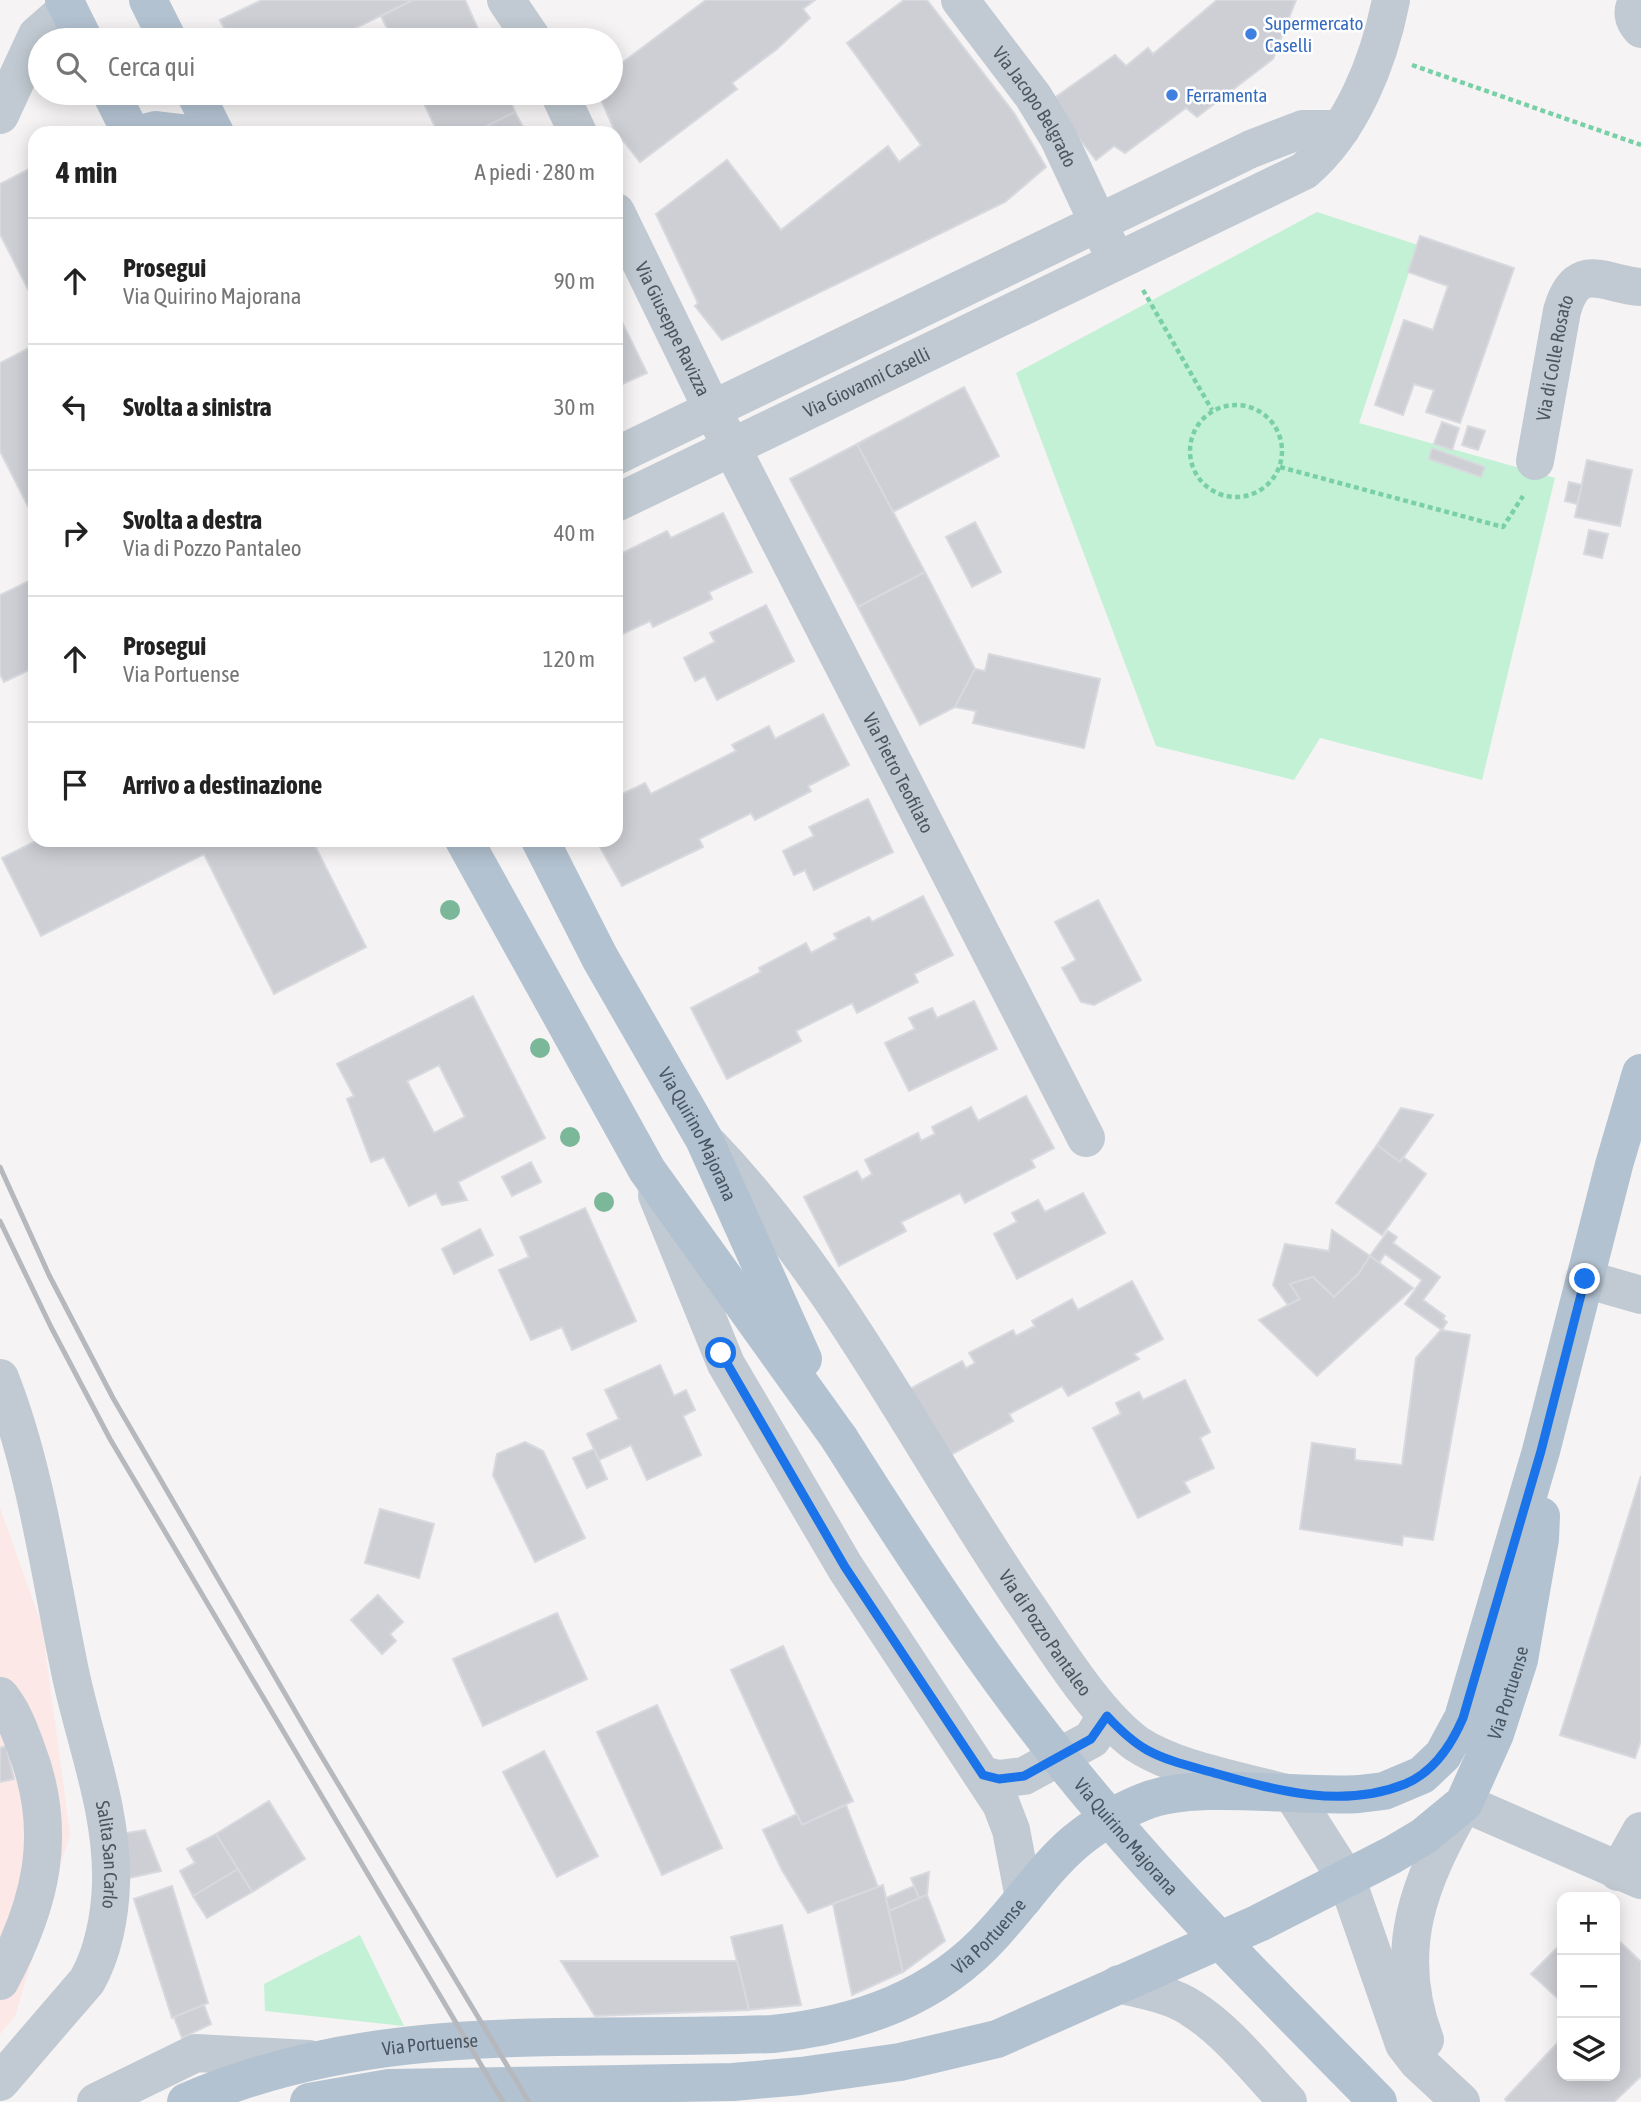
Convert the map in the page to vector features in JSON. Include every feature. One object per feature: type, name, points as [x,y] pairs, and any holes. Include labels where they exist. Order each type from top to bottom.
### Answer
[{"type":"main road","points":[[148,0],[162,28]]},
{"type":"main road","points":[[117,105],[128,126]]},
{"type":"main road","points":[[201,105],[212,126]]},
{"type":"main road","name":"Via Quirino Majorana","points":[[468,847],[647,1170],[839,1438],[960,1625],[1084,1788],[1179,1896],[1378,2102]]},
{"type":"main road","name":"Via Quirino Majorana","points":[[544,847],[612,979],[704,1139],[839,1438]]},
{"type":"main road","name":"Via Portuense","points":[[186,2102],[258,2073],[368,2048],[436,2041],[752,2035],[841,2024],[869,2016],[931,1984],[977,1950],[1055,1859],[1079,1836],[1145,1801],[1184,1793],[1333,1796],[1384,1791],[1422,1775],[1443,1755],[1459,1727],[1473,1689],[1541,1451],[1641,1073]]},
{"type":"main road","name":"Via Portuense","points":[[309,2102],[462,2085],[733,2082],[864,2068],[950,2052],[997,2039],[1235,1934],[1347,1880],[1424,1836],[1464,1803],[1496,1734],[1521,1647],[1540,1539],[1541,1451]]},
{"type":"street","points":[[506,0],[525,28]]},
{"type":"street","name":"Via Jacopo Belgrado","points":[[960,0],[1033,96],[1058,137],[1097,222]]},
{"type":"street","name":"Via Giovanni Caselli","points":[[623,500],[1304,171],[1319,158],[1341,129],[1377,52],[1391,0]]},
{"type":"street","points":[[50,28],[72,16]]},
{"type":"street","points":[[0,115],[28,54]]},
{"type":"street","points":[[565,105],[575,126]]},
{"type":"street","points":[[623,452],[1097,222],[1284,136],[1303,129],[1341,129]]},
{"type":"street","points":[[1097,222],[1117,261]]},
{"type":"street","name":"Via Giuseppe Ravizza","points":[[623,226],[711,408]]},
{"type":"street","name":"Via di Colle Rosato","points":[[1535,461],[1562,311],[1571,289],[1580,280],[1590,277],[1641,287]]},
{"type":"street","name":"Via Pietro Teofilato","points":[[711,408],[1086,1138]]},
{"type":"street","name":"Via di Pozzo Pantaleo","points":[[704,1139],[756,1196],[811,1268],[968,1520],[1107,1716],[1138,1744],[1163,1757],[1293,1795]]},
{"type":"street","name":"Via Quirino Majorana","points":[[647,1170],[726,1364],[845,1567],[983,1775],[1007,1818],[1024,1898]]},
{"type":"street","points":[[1585,1279],[1641,1295]]},
{"type":"street","name":"Salita San Carlo","points":[[0,1378],[17,1420],[72,1680],[106,1815],[111,1884],[96,1966],[87,1981],[0,2082]]},
{"type":"street","points":[[0,1696],[11,1709],[32,1762],[46,1842],[35,1900],[0,1981]]},
{"type":"street","points":[[983,1775],[999,1779],[1024,1776],[1091,1739],[1107,1716]]},
{"type":"street","points":[[1293,1795],[1347,1880],[1399,2035],[1418,2062],[1454,2094]]},
{"type":"street","points":[[1454,2094],[1415,2011],[1410,1964],[1413,1926],[1426,1872],[1464,1803],[1633,1881],[1641,1831]]},
{"type":"street","points":[[1119,1984],[1165,1996],[1191,2008],[1213,2025],[1288,2102]]},
{"type":"street","points":[[96,2102],[196,2053],[311,2059]]},
{"type":"path","points":[[1410,65],[1641,145]]},
{"type":"path","points":[[1143,289],[1212,410]]},
{"type":"path","points":[[1234,404],[1256,409],[1274,424],[1282,444],[1279,467],[1267,485],[1247,496],[1225,496],[1205,486],[1192,468],[1189,447],[1196,425],[1212,410],[1234,404]]},
{"type":"path","points":[[1279,467],[1503,527],[1530,484],[1535,461]]},
{"type":"shaded area","points":[[0,1508],[42,1626],[70,1834],[15,2016],[0,2034]]},
{"type":"green space","points":[[1317,212],[1418,245],[1359,423],[1555,478],[1482,780],[1320,738],[1294,780],[1156,746],[1016,373]]},
{"type":"green space","points":[[360,1935],[404,2026],[265,2011],[264,1984]]},
{"type":"building","points":[[262,0],[413,0],[356,28],[224,28],[220,20]]},
{"type":"building","points":[[413,0],[465,0],[478,28],[387,28],[381,16]]},
{"type":"building","points":[[706,0],[815,0],[803,9],[810,18],[777,49],[732,83],[737,89],[640,162],[623,140],[623,126],[613,126],[603,105],[623,105],[623,62]]},
{"type":"building","points":[[904,0],[927,0],[1014,113],[1046,167],[1005,202],[722,340],[695,306],[698,303],[656,214],[727,160],[781,230],[888,146],[899,162],[921,145],[847,43]]},
{"type":"building","points":[[1217,0],[1296,0],[1273,59],[1197,117],[1186,108],[1125,153],[1114,146],[1096,160],[1050,101],[1115,55],[1126,66],[1148,48],[1153,54]]},
{"type":"building","points":[[425,105],[512,105],[515,112],[487,126],[435,126]]},
{"type":"building","points":[[515,112],[522,126],[487,126]]},
{"type":"building","points":[[28,170],[28,289],[0,234],[0,184]]},
{"type":"building","points":[[1420,236],[1514,268],[1460,423],[1426,412],[1434,390],[1414,384],[1403,415],[1375,405],[1404,320],[1433,330],[1448,286],[1408,272]]},
{"type":"building","points":[[623,324],[647,373],[623,384]]},
{"type":"building","points":[[28,349],[28,506],[0,451],[0,363]]},
{"type":"building","points":[[964,387],[999,456],[893,512],[857,444]]},
{"type":"building","points":[[1442,422],[1459,428],[1452,450],[1434,444]]},
{"type":"building","points":[[1468,426],[1485,431],[1478,450],[1462,445]]},
{"type":"building","points":[[857,444],[925,572],[858,607],[790,479]]},
{"type":"building","points":[[1432,448],[1485,467],[1481,477],[1429,459]]},
{"type":"building","points":[[1587,460],[1632,470],[1620,526],[1575,517]]},
{"type":"building","points":[[1569,482],[1582,485],[1577,504],[1565,501]]},
{"type":"building","points":[[723,513],[752,572],[709,592],[712,599],[653,627],[650,621],[623,634],[623,553],[667,531],[671,538]]},
{"type":"building","points":[[975,522],[1001,572],[972,587],[946,537]]},
{"type":"building","points":[[1589,530],[1608,534],[1602,558],[1584,554]]},
{"type":"building","points":[[925,572],[975,669],[955,707],[920,725],[858,607]]},
{"type":"building","points":[[28,581],[28,670],[4,682],[0,674],[0,595]]},
{"type":"building","points":[[766,605],[794,661],[717,700],[705,676],[695,681],[684,658],[715,642],[710,633]]},
{"type":"building","points":[[989,654],[1100,679],[1084,748],[973,723],[976,711],[955,707],[975,669],[985,671]]},
{"type":"building","points":[[823,714],[849,765],[808,786],[811,791],[755,820],[751,813],[699,839],[703,847],[622,886],[600,847],[623,847],[623,794],[645,783],[651,794],[736,751],[732,745],[769,726],[775,739]]},
{"type":"building","points":[[868,799],[893,852],[814,890],[805,870],[794,875],[783,851],[814,836],[809,827]]},
{"type":"building","points":[[28,845],[316,847],[366,947],[274,994],[204,854],[41,936],[2,858]]},
{"type":"building","points":[[923,896],[953,955],[914,974],[918,982],[857,1013],[852,1003],[796,1031],[801,1041],[727,1079],[691,1008],[761,972],[759,968],[806,943],[811,953],[837,939],[834,934],[869,917],[872,922]]},
{"type":"building","points":[[1098,900],[1141,980],[1094,1005],[1081,1002],[1062,968],[1076,960],[1055,922]]},
{"type":"building","points":[[473,996],[545,1138],[458,1182],[467,1200],[442,1205],[436,1193],[409,1206],[384,1157],[371,1162],[347,1099],[354,1096],[337,1064]],"holes":[[[439,1065],[465,1117],[434,1133],[407,1081]]]},
{"type":"building","points":[[974,1001],[997,1049],[909,1091],[885,1043],[915,1029],[909,1018],[932,1008],[937,1018]]},
{"type":"building","points":[[1026,1096],[1054,1148],[1031,1160],[1035,1167],[965,1203],[960,1193],[901,1222],[906,1231],[839,1266],[804,1197],[857,1171],[862,1180],[872,1174],[865,1160],[918,1133],[921,1141],[935,1134],[932,1127],[971,1107],[978,1121]]},
{"type":"building","points":[[1401,1108],[1433,1115],[1400,1162],[1377,1145]]},
{"type":"building","points":[[1377,1145],[1400,1162],[1403,1157],[1426,1174],[1382,1235],[1336,1203]]},
{"type":"building","points":[[531,1162],[541,1182],[512,1196],[502,1177]]},
{"type":"building","points":[[1083,1193],[1105,1233],[1017,1279],[994,1234],[1017,1222],[1012,1213],[1038,1200],[1045,1212]]},
{"type":"building","points":[[585,1208],[636,1321],[572,1350],[562,1327],[531,1340],[499,1270],[529,1257],[520,1237]]},
{"type":"building","points":[[480,1229],[493,1255],[454,1274],[442,1249]]},
{"type":"building","points":[[1332,1230],[1370,1256],[1359,1273],[1334,1297],[1313,1277],[1290,1284],[1300,1299],[1288,1305],[1273,1285],[1285,1244],[1329,1251]]},
{"type":"building","points":[[1388,1231],[1397,1237],[1393,1243],[1440,1277],[1423,1300],[1445,1316],[1443,1319],[1447,1322],[1442,1330],[1405,1304],[1422,1280],[1385,1254],[1379,1263],[1370,1256]]},
{"type":"building","points":[[1370,1256],[1413,1288],[1317,1376],[1259,1320],[1300,1299],[1290,1284],[1313,1277],[1334,1297],[1359,1273]]},
{"type":"building","points":[[1132,1281],[1163,1339],[1134,1354],[1139,1359],[1068,1396],[1062,1386],[1009,1414],[1013,1421],[947,1457],[906,1391],[962,1361],[966,1368],[975,1363],[969,1353],[1013,1330],[1016,1336],[1035,1326],[1032,1321],[1072,1299],[1078,1310]]},
{"type":"building","points":[[1441,1330],[1470,1335],[1433,1540],[1403,1536],[1402,1545],[1300,1529],[1312,1443],[1355,1449],[1355,1460],[1402,1465],[1416,1358]]},
{"type":"building","points":[[660,1365],[674,1396],[686,1390],[695,1410],[683,1416],[701,1455],[647,1480],[631,1445],[599,1460],[587,1434],[619,1419],[605,1390]]},
{"type":"building","points":[[1185,1380],[1210,1432],[1200,1438],[1214,1468],[1184,1482],[1190,1492],[1138,1518],[1093,1428],[1121,1414],[1116,1403],[1139,1392],[1143,1400]]},
{"type":"building","points":[[525,1442],[543,1451],[585,1538],[535,1562],[493,1475],[497,1454]]},
{"type":"building","points":[[594,1449],[607,1479],[587,1488],[573,1458]]},
{"type":"building","points":[[1641,1476],[1641,1740],[1635,1758],[1560,1735]]},
{"type":"building","points":[[380,1509],[434,1524],[419,1578],[365,1563]]},
{"type":"building","points":[[378,1595],[403,1622],[390,1634],[396,1641],[382,1654],[351,1620]]},
{"type":"building","points":[[557,1613],[587,1679],[483,1726],[453,1659]]},
{"type":"building","points":[[783,1646],[853,1801],[802,1825],[731,1670]]},
{"type":"building","points":[[657,1705],[722,1848],[662,1875],[597,1732]]},
{"type":"building","points":[[6,1746],[14,1779],[0,1782],[0,1748]]},
{"type":"building","points":[[544,1751],[598,1856],[557,1877],[503,1772]]},
{"type":"building","points":[[269,1801],[305,1859],[252,1892],[216,1834]]},
{"type":"building","points":[[846,1805],[878,1887],[808,1913],[782,1870],[763,1830],[797,1814],[802,1825]]},
{"type":"building","points":[[145,1830],[161,1871],[120,1880],[114,1835]]},
{"type":"building","points":[[216,1834],[238,1869],[193,1896],[180,1871],[195,1863],[187,1849]]},
{"type":"building","points":[[238,1869],[252,1892],[207,1918],[193,1896]]},
{"type":"building","points":[[929,1872],[927,1895],[919,1898],[911,1878]]},
{"type":"building","points":[[883,1885],[903,1972],[852,1995],[833,1904]]},
{"type":"building","points":[[172,1886],[208,2003],[172,2018],[134,1899]]},
{"type":"building","points":[[914,1886],[919,1898],[889,1911],[886,1898]]},
{"type":"building","points":[[927,1895],[945,1941],[903,1972],[889,1911]]},
{"type":"building","points":[[782,1925],[801,2005],[749,2010],[731,1937]]},
{"type":"building","points":[[1620,1942],[1641,1962],[1641,2076],[1614,2102],[1507,2102],[1505,2099],[1557,2043],[1557,2081],[1620,2081]]},
{"type":"building","points":[[1557,1948],[1557,1997],[1531,1974]]},
{"type":"building","points":[[561,1961],[737,1961],[749,2010],[595,2016]]},
{"type":"building","points":[[204,2005],[211,2024],[182,2038],[174,2017]]},
{"type":"railway","points":[[0,1167],[49,1275],[113,1398],[316,1747],[529,2102]]},
{"type":"railway","points":[[0,1221],[51,1327],[110,1439],[503,2102]]},
{"type":"place","name":"Supermercato Caselli","points":[[1251,34]]},
{"type":"place","name":"Ferramenta","points":[[1172,95]]},
{"type":"route","points":[[721,1353],[845,1567],[983,1775],[999,1779],[1024,1776],[1091,1739],[1100,1730],[1107,1716],[1129,1738],[1176,1762],[1293,1795],[1359,1794],[1384,1791],[1422,1775],[1443,1755],[1463,1718],[1541,1451],[1585,1279]]}]
